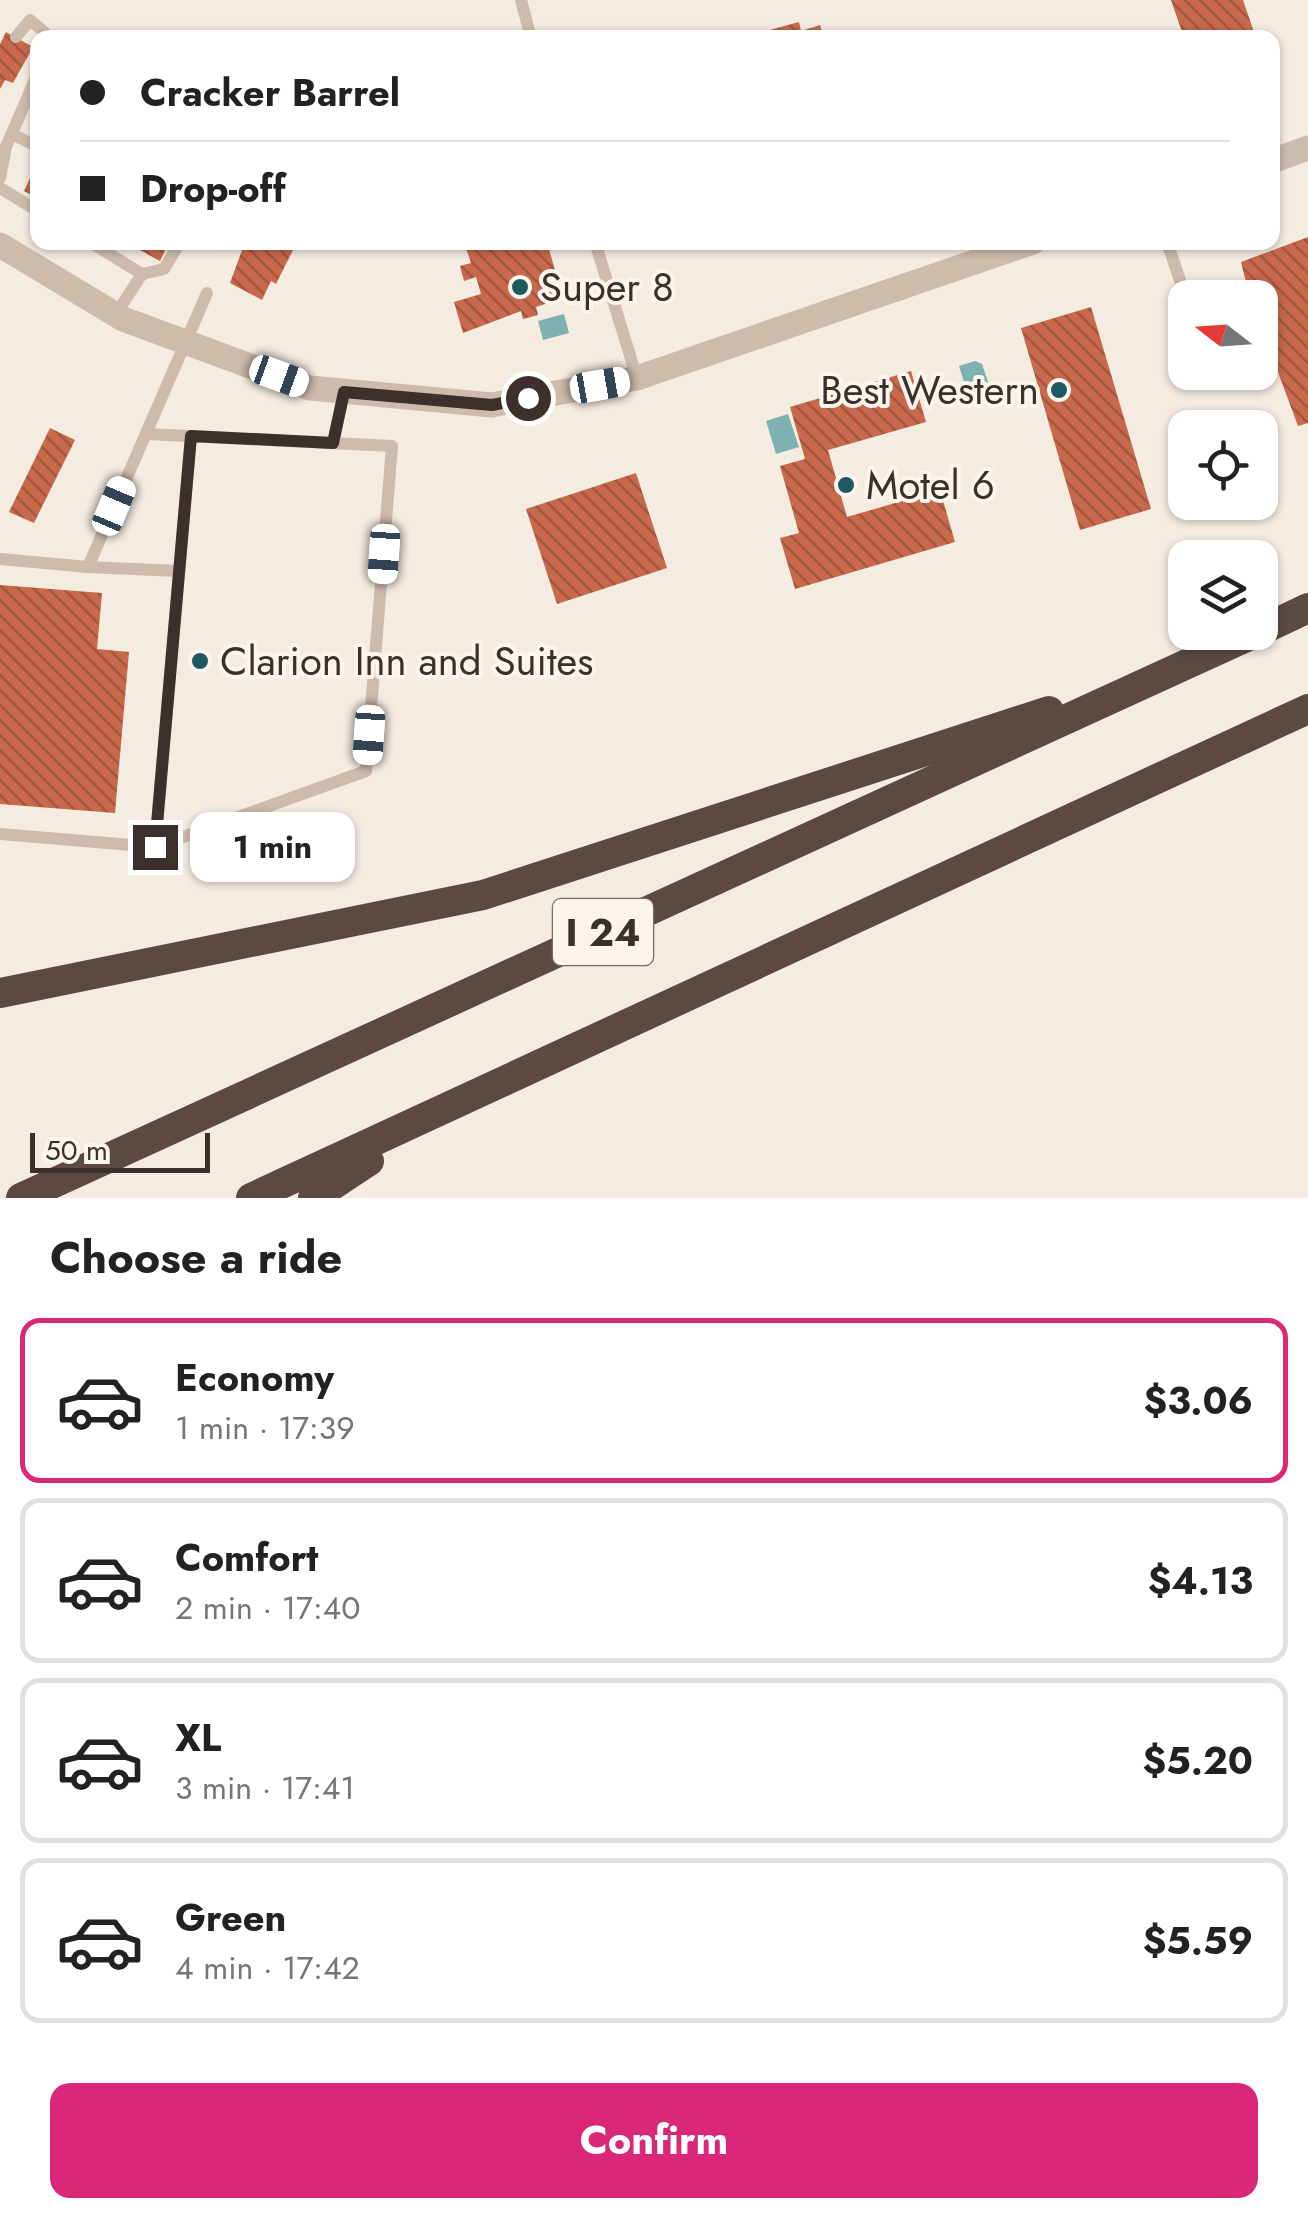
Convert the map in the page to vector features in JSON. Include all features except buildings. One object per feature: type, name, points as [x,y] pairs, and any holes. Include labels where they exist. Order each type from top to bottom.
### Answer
[{"type":"highway","name":"I 24","points":[[1278,622],[1308,608]]},
{"type":"highway","name":"I 24","points":[[21,1198],[1220,650]]},
{"type":"highway","points":[[0,993],[483,895],[1185,667]]},
{"type":"highway","name":"I 24","points":[[251,1198],[1308,709]]},
{"type":"highway","points":[[313,1198],[446,1109]]},
{"type":"street","points":[[1280,157],[1308,148]]},
{"type":"street","points":[[0,246],[116,314],[310,388],[492,405],[637,378],[1011,250]]},
{"type":"lane","points":[[521,0],[529,30]]},
{"type":"lane","points":[[16,37],[30,20],[41,30]]},
{"type":"lane","points":[[0,178],[6,140],[30,90]]},
{"type":"lane","points":[[0,188],[30,206]]},
{"type":"lane","points":[[103,250],[142,274]]},
{"type":"lane","points":[[116,314],[142,274],[164,269],[175,250]]},
{"type":"lane","points":[[597,250],[637,378]]},
{"type":"lane","points":[[1169,250],[1180,280]]},
{"type":"lane","points":[[88,567],[207,293]]},
{"type":"lane","points":[[333,443],[344,392]]},
{"type":"lane","points":[[0,834],[155,847],[366,771],[392,446],[146,434]]},
{"type":"lane","points":[[155,847],[191,436]]},
{"type":"lane","points":[[0,558],[178,571]]},
{"type":"water","points":[[564,314],[569,333],[543,340],[538,321]]},
{"type":"water","points":[[975,361],[982,364],[990,388],[984,390],[986,396],[970,401],[959,366]]},
{"type":"water","points":[[788,414],[799,447],[776,454],[766,421]]},
{"type":"place","name":"Super 8","points":[[520,287]]},
{"type":"place","name":"Best Western","points":[[1059,390]]},
{"type":"place","name":"Motel 6","points":[[846,485]]},
{"type":"place","name":"Clarion Inn and Suites","points":[[200,661]]},
{"type":"route","points":[[155,847],[191,436],[333,443],[344,392],[492,405],[528,398]]}]
